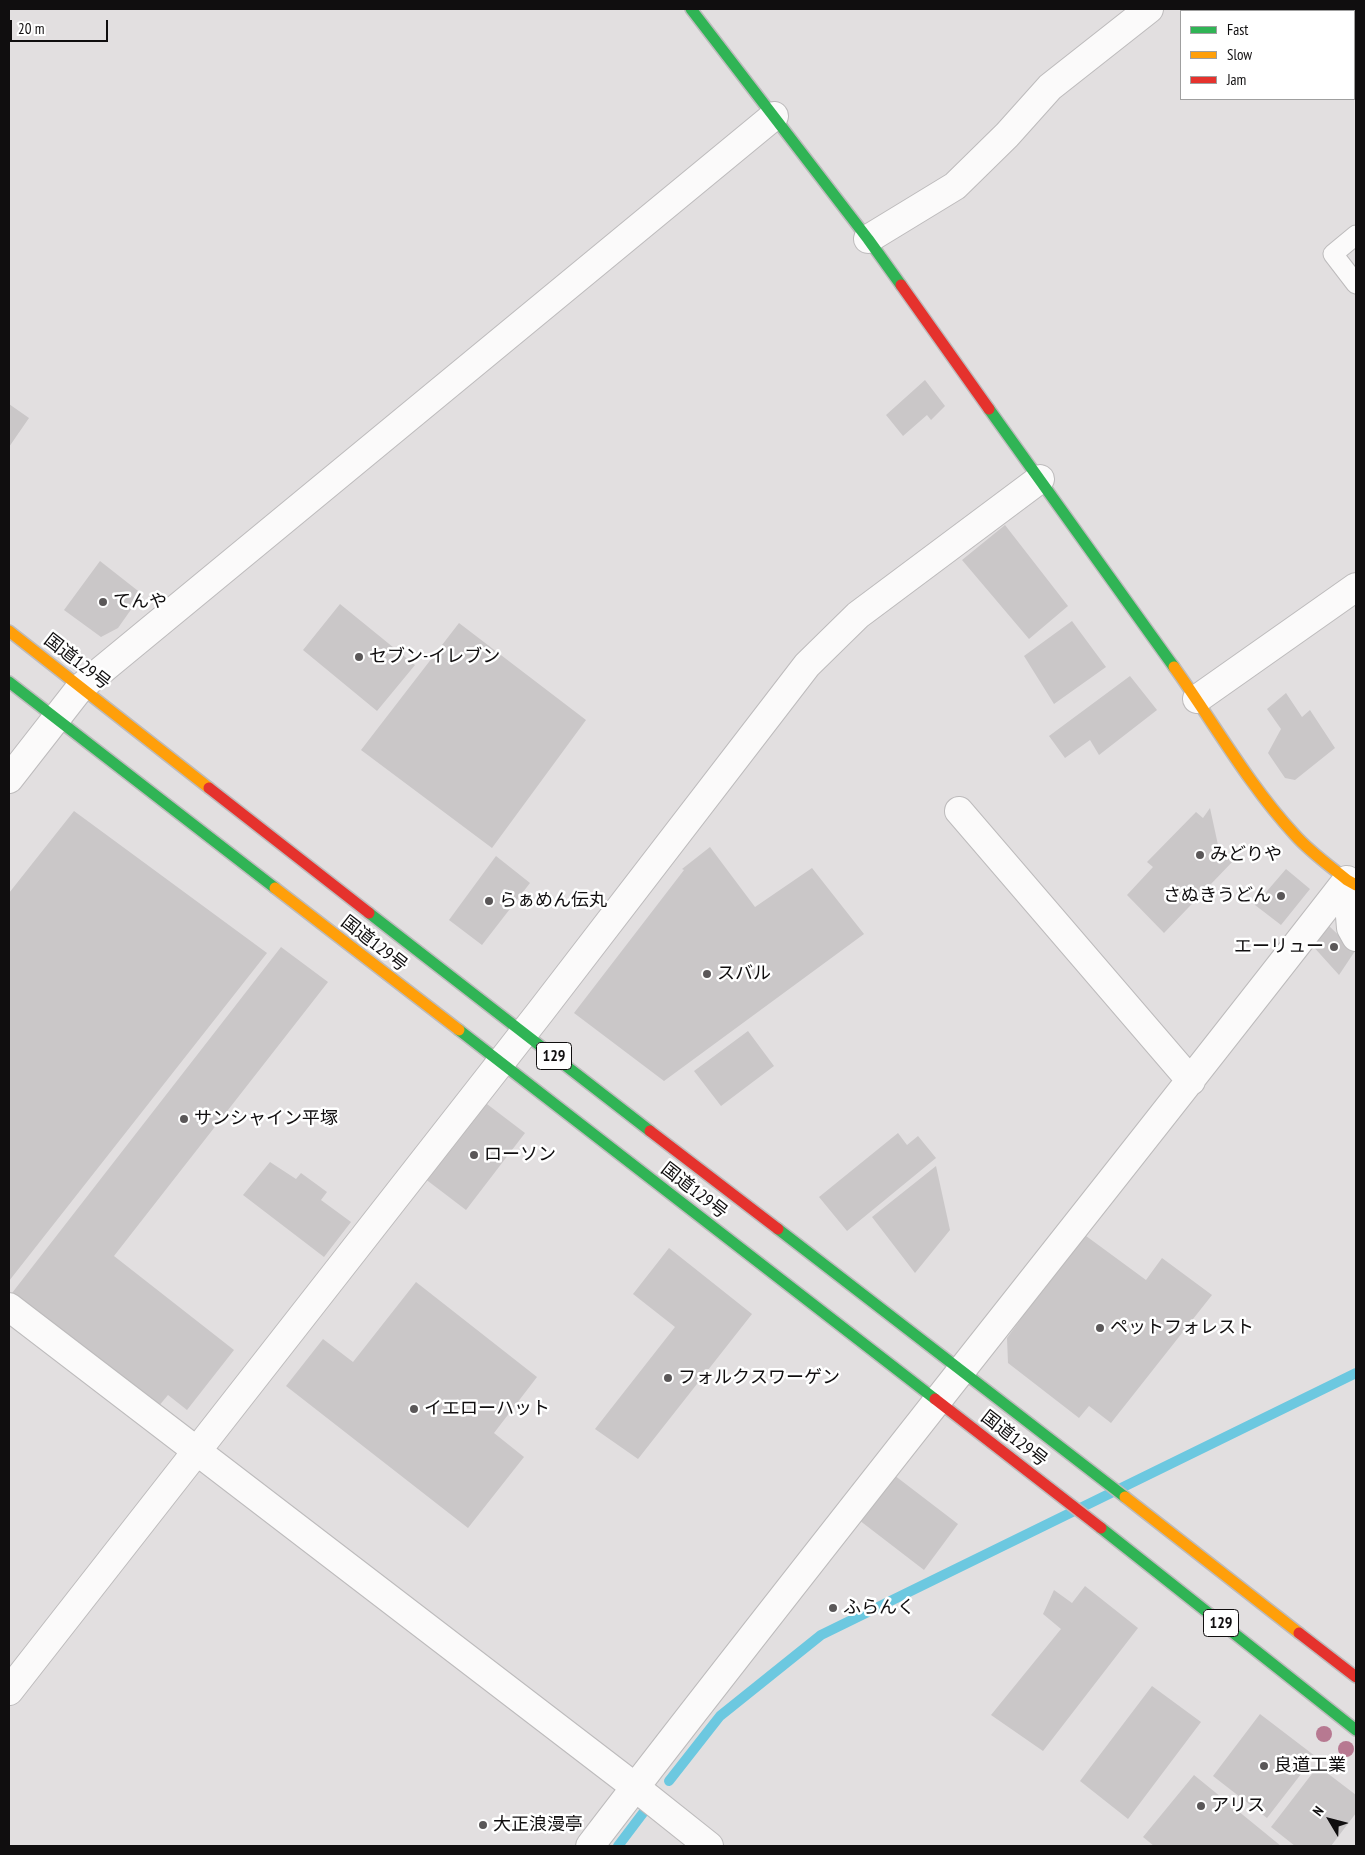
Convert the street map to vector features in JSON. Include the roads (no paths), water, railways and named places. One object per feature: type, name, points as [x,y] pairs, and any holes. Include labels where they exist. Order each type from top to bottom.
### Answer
[{"type":"main road","points":[[691,9],[868,239],[1198,699],[1244,772],[1296,837],[1352,883]]},
{"type":"main road","name":"国道129号","points":[[9,630],[80,688],[1130,1499],[1356,1677]]},
{"type":"main road","name":"国道129号","points":[[9,682],[1087,1517],[1356,1730]]},
{"type":"street","points":[[868,239],[955,186],[1007,135],[1050,87],[1149,9]]},
{"type":"street","points":[[9,779],[80,688],[774,116]]},
{"type":"street","points":[[9,1691],[500,1064],[807,665],[858,615],[1040,479]]},
{"type":"street","points":[[1198,699],[1356,586]]},
{"type":"street","points":[[959,811],[1191,1082]]},
{"type":"street","points":[[1352,883],[1351,928],[1356,937]]},
{"type":"street","points":[[590,1846],[961,1370],[1352,883]]},
{"type":"street","points":[[9,1307],[635,1787],[709,1846]]},
{"type":"lane","points":[[1356,235],[1333,254],[1356,284]]},
{"type":"waterway","points":[[669,1781],[720,1716],[821,1635],[1356,1373]]},
{"type":"waterway","points":[[618,1846],[643,1813]]},
{"type":"place","name":"てんや","points":[[103,602]]},
{"type":"place","name":"セブン-イレブン","points":[[359,657]]},
{"type":"place","name":"みどりや","points":[[1200,855]]},
{"type":"place","name":"さぬきうどん","points":[[1281,896]]},
{"type":"place","name":"らぁめん伝丸","points":[[489,901]]},
{"type":"place","name":"エーリュー","points":[[1334,947]]},
{"type":"place","name":"スバル","points":[[707,974]]},
{"type":"place","name":"サンシャイン平塚","points":[[184,1119]]},
{"type":"place","name":"ローソン","points":[[474,1155]]},
{"type":"place","name":"ペットフォレスト","points":[[1100,1328]]},
{"type":"place","name":"フォルクスワーゲン","points":[[668,1378]]},
{"type":"place","name":"イエローハット","points":[[414,1409]]},
{"type":"place","name":"ふらんく","points":[[833,1608]]},
{"type":"place","name":"良道工業","points":[[1264,1766]]},
{"type":"place","name":"アリス","points":[[1201,1806]]},
{"type":"place","name":"大正浪漫亭","points":[[483,1825]]}]
